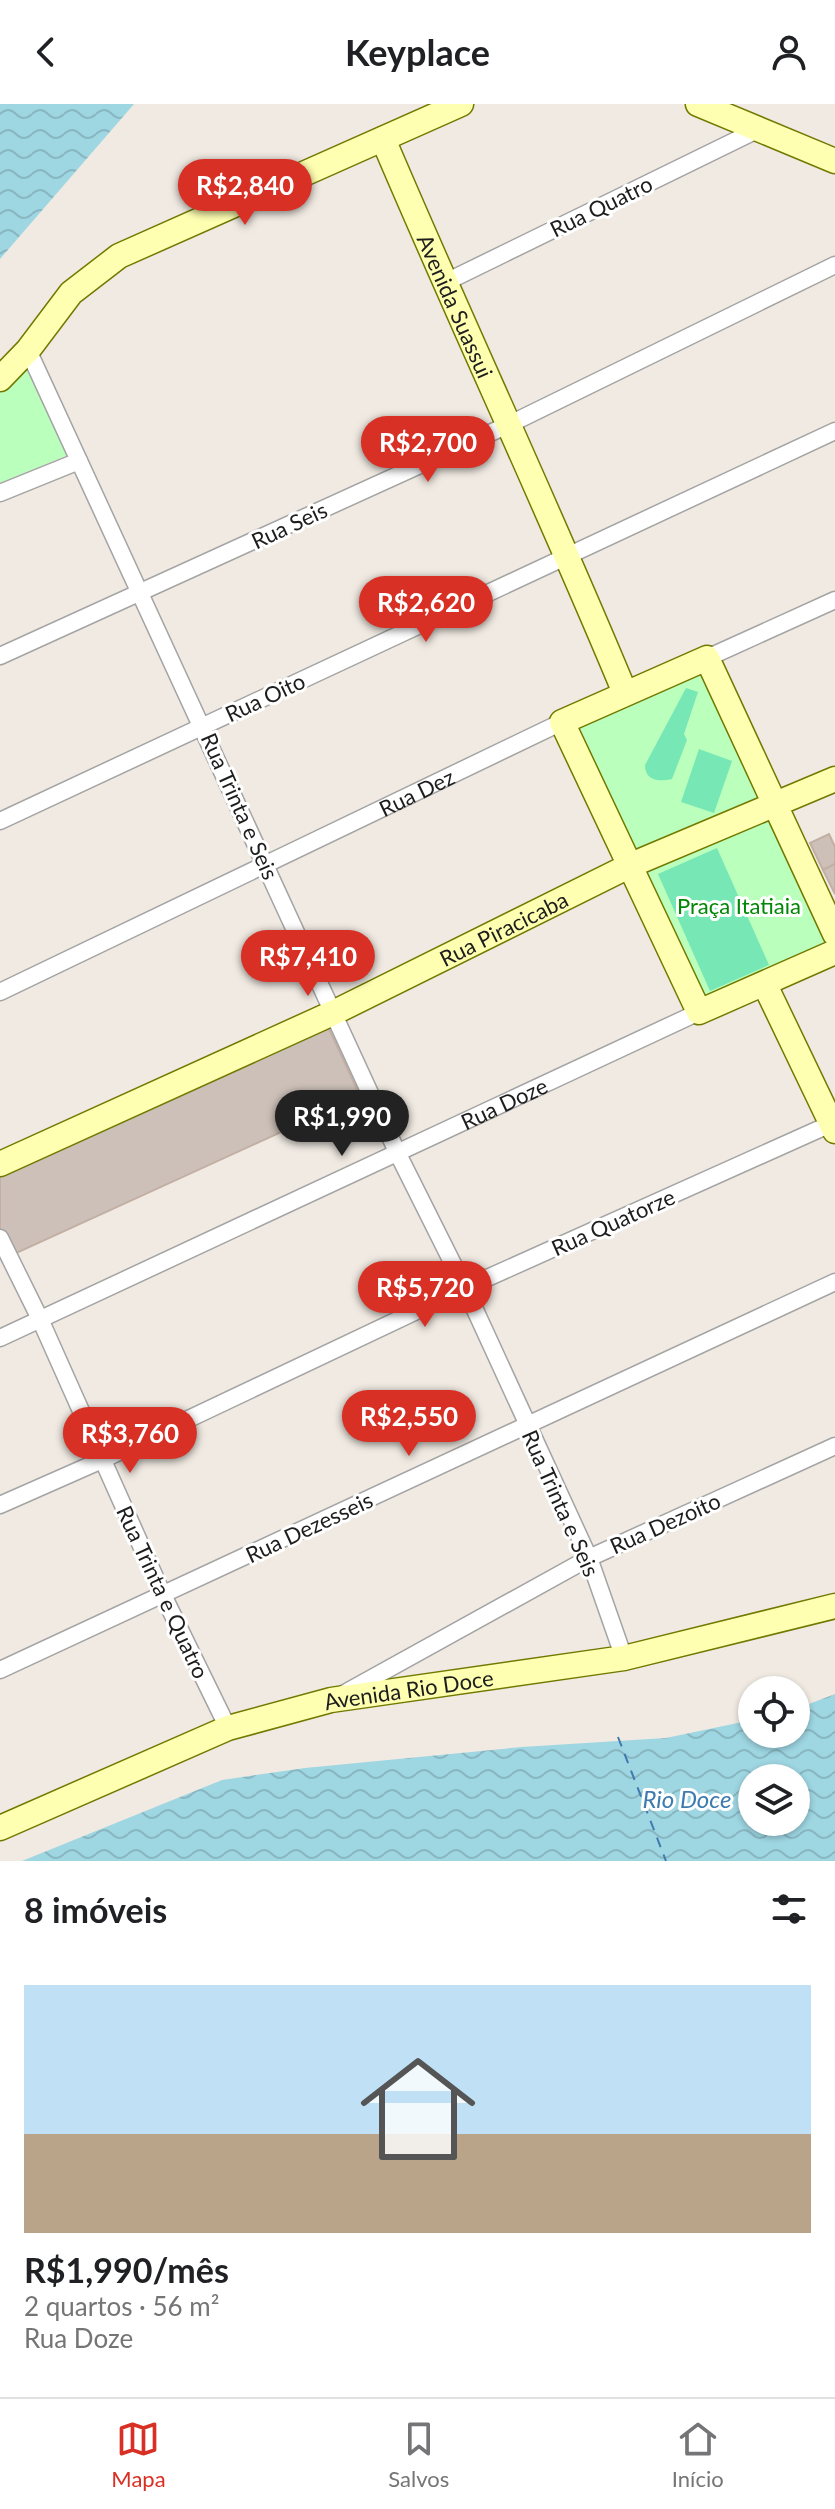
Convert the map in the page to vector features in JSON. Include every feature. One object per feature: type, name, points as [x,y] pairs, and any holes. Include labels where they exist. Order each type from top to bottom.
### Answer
[{"type":"street","points":[[0,379],[28,350],[71,293],[119,256],[461,104]]},
{"type":"street","points":[[698,104],[832,165]]},
{"type":"street","name":"Rua Quatro","points":[[444,283],[757,130]]},
{"type":"street","name":"Avenida Suassui","points":[[383,139],[444,283],[568,555],[625,693]]},
{"type":"street","name":"Rua Seis","points":[[0,656],[510,424],[835,265]]},
{"type":"street","name":"Rua Trinta e Seis","points":[[28,350],[398,1154],[465,1288],[589,1558],[624,1658]]},
{"type":"street","name":"Rua Oito","points":[[0,821],[835,431]]},
{"type":"street","points":[[0,493],[79,461]]},
{"type":"street","name":"Rua Dez","points":[[0,992],[562,722],[835,600]]},
{"type":"street","points":[[707,658],[835,934]]},
{"type":"street","points":[[562,722],[699,1012]]},
{"type":"street","name":"Rua Piracicaba","points":[[0,1164],[335,1012],[631,865],[835,779]]},
{"type":"street","name":"Rua Doze","points":[[0,1338],[699,1012],[835,952]]},
{"type":"street","points":[[765,985],[834,1126]]},
{"type":"street","name":"Rua Quatorze","points":[[0,1505],[465,1288],[834,1126]]},
{"type":"street","name":"Rua Trinta e Quatro","points":[[0,1238],[40,1319],[163,1595],[228,1728]]},
{"type":"street","name":"Rua Dezesseis","points":[[0,1670],[835,1282]]},
{"type":"street","name":"Rua Dezoito","points":[[331,1700],[589,1558],[835,1446]]},
{"type":"street","name":"Avenida Rio Doce","points":[[0,1828],[228,1728],[331,1700],[624,1658],[835,1606]]},
{"type":"green space","points":[[26,364],[70,454],[0,483],[0,391]]},
{"type":"green space","name":"Praça Itatiaia","points":[[705,671],[764,798],[637,856],[579,727]]},
{"type":"green space","points":[[686,688],[698,692],[684,734],[687,740],[672,779],[654,779],[647,774],[645,765]]},
{"type":"green space","points":[[699,749],[732,761],[714,813],[681,802]]},
{"type":"green space","name":"Praça Itatiaia","points":[[773,812],[831,941],[705,998],[646,870]]},
{"type":"green space","points":[[717,848],[769,965],[710,991],[658,874]]},
{"type":"water","points":[[0,104],[134,104],[0,259]]},
{"type":"water","name":"Rio Doce","points":[[835,1694],[835,1861],[22,1861],[222,1780],[305,1768],[522,1747],[666,1738],[738,1723],[738,1748],[810,1748],[810,1704]]},
{"type":"building","points":[[829,834],[835,847],[835,864],[823,870],[810,843]]},
{"type":"building","points":[[835,864],[835,894],[823,870]]},
{"type":"building","points":[[326,1022],[360,1096],[12,1255],[0,1229],[0,1171]]},
{"type":"ferry route","points":[[618,1737],[666,1861]]}]
